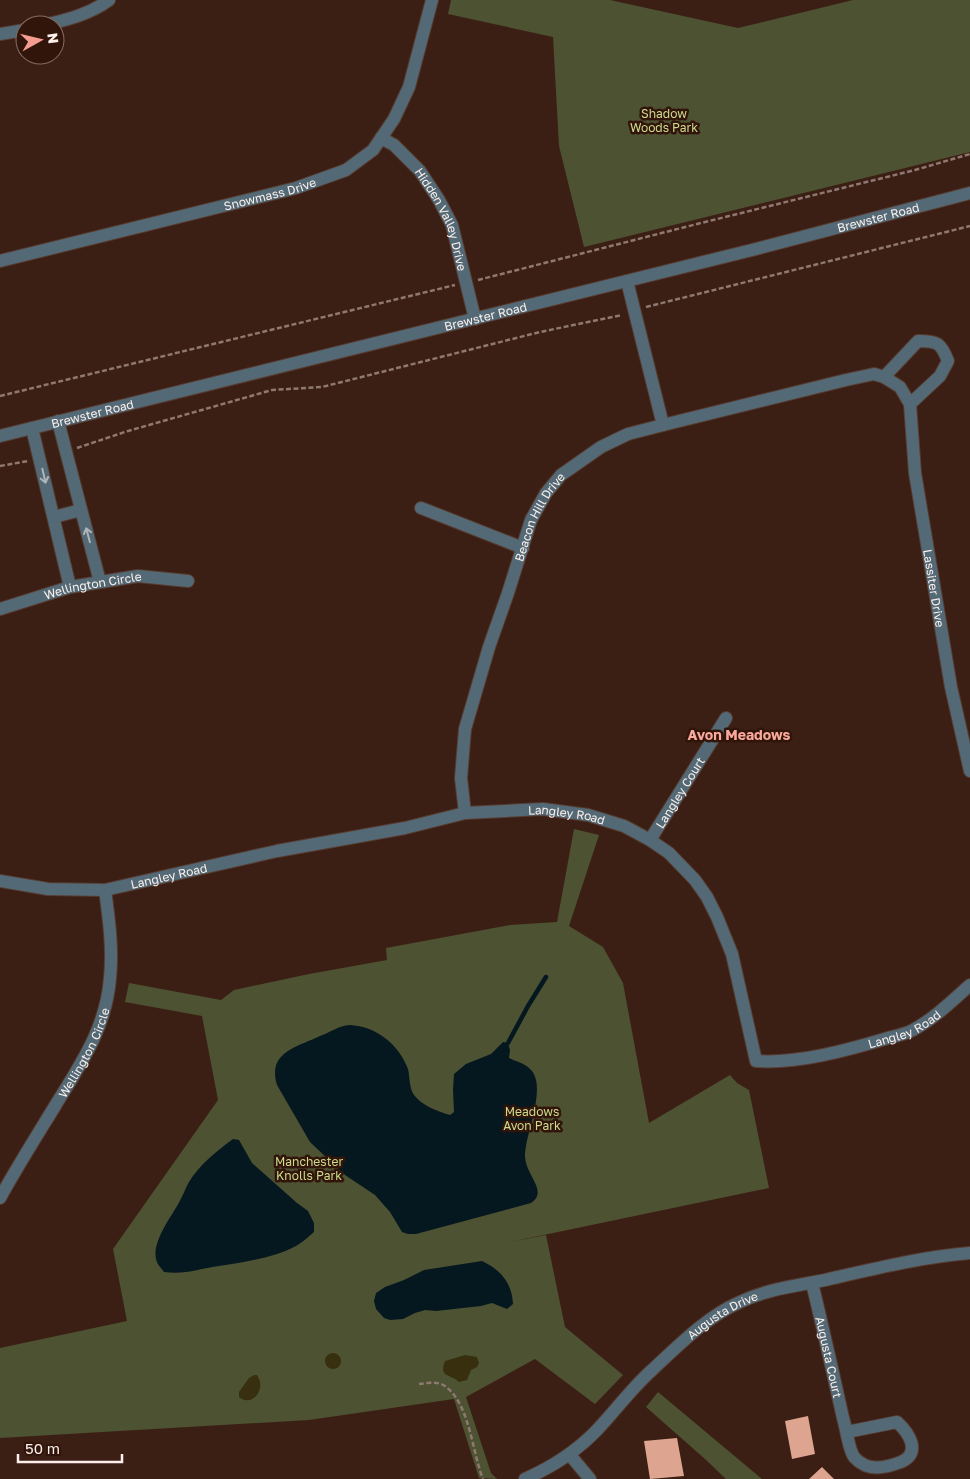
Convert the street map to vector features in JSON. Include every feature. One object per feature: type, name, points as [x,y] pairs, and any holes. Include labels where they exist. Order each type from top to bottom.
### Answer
[{"type":"street","points":[[65,20],[98,8],[109,0]]},
{"type":"street","name":"Snowmass Drive","points":[[0,261],[296,188],[346,170],[373,150],[394,119],[409,87],[432,0]]},
{"type":"street","points":[[0,34],[15,32]]},
{"type":"street","name":"Hidden Valley Drive","points":[[381,138],[394,145],[420,171],[439,200],[452,225],[475,319]]},
{"type":"street","name":"Brewster Road","points":[[0,436],[627,281],[970,193]]},
{"type":"street","points":[[627,281],[663,425],[874,374],[884,377],[900,387],[910,404],[940,376],[948,361],[942,347],[932,341],[918,342],[884,377]]},
{"type":"street","name":"Lassiter Drive","points":[[910,404],[917,482],[951,687],[970,771]]},
{"type":"street","points":[[58,422],[100,582]]},
{"type":"street","name":"Beacon Hill Drive","points":[[465,813],[461,778],[465,729],[489,647],[531,520],[546,493],[562,475],[601,447],[628,434],[663,425]]},
{"type":"street","points":[[32,428],[70,587]]},
{"type":"street","points":[[422,508],[522,548]]},
{"type":"street","points":[[54,517],[81,510]]},
{"type":"street","name":"Wellington Circle","points":[[0,609],[70,587],[138,576],[188,581]]},
{"type":"street","name":"Langley Court","points":[[650,840],[726,718]]},
{"type":"street","name":"Langley Road","points":[[0,881],[48,889],[105,890],[277,850],[405,828],[465,813],[543,808],[588,814],[624,826],[650,840],[668,853],[695,880],[707,897],[717,917],[732,954],[756,1061],[772,1062],[826,1053],[872,1043],[911,1031],[934,1017],[970,985]]},
{"type":"street","name":"Wellington Circle","points":[[0,1198],[16,1168],[93,1042],[102,1016],[110,980],[110,926],[105,890]]},
{"type":"street","name":"Augusta Drive","points":[[526,1479],[570,1454],[596,1431],[648,1373],[713,1317],[740,1302],[771,1290],[943,1255],[970,1253]]},
{"type":"street","name":"Augusta Court","points":[[812,1283],[847,1432],[853,1457],[864,1466],[884,1468],[905,1460],[912,1451],[912,1440],[907,1430],[897,1422],[847,1432]]},
{"type":"street","points":[[570,1454],[590,1479]]},
{"type":"path","points":[[0,396],[915,170],[970,154]]},
{"type":"path","points":[[66,451],[93,444],[104,438],[272,390],[322,386],[540,332],[618,316],[970,226]]},
{"type":"path","points":[[0,466],[40,458]]},
{"type":"path","points":[[419,1384],[429,1382],[444,1385],[460,1403],[483,1479]]},
{"type":"green space","name":"Shadow Woods Park","points":[[451,0],[610,0],[738,28],[853,0],[970,0],[970,152],[584,247],[559,146],[553,37],[448,14]]},
{"type":"green space","points":[[574,829],[599,835],[569,926],[603,947],[623,983],[649,1123],[730,1075],[737,1083],[749,1090],[769,1188],[510,1242],[546,1235],[565,1327],[623,1375],[595,1404],[535,1359],[466,1397],[491,1473],[497,1479],[479,1478],[454,1399],[309,1420],[0,1438],[0,1348],[127,1321],[113,1249],[218,1100],[202,1016],[125,1002],[129,983],[221,1000],[234,990],[387,960],[386,948],[510,925],[557,922]]},
{"type":"green space","points":[[658,1392],[762,1479],[726,1479],[646,1407]]},
{"type":"sand","points":[[330,1353],[336,1353],[341,1358],[339,1367],[330,1369],[325,1364],[325,1358]]},
{"type":"sand","points":[[465,1355],[477,1357],[479,1363],[477,1367],[471,1370],[467,1380],[459,1382],[445,1373],[443,1366],[445,1361]]},
{"type":"sand","points":[[257,1375],[260,1380],[259,1391],[253,1399],[244,1400],[239,1397],[239,1392],[249,1378]]},
{"type":"water","points":[[350,1025],[359,1026],[377,1033],[392,1044],[404,1060],[408,1069],[412,1092],[417,1099],[436,1110],[450,1115],[454,1112],[454,1074],[466,1064],[491,1054],[503,1042],[508,1043],[510,1050],[509,1058],[529,1068],[535,1075],[537,1085],[537,1097],[525,1156],[528,1170],[537,1188],[536,1198],[531,1203],[416,1234],[402,1232],[390,1212],[375,1195],[345,1175],[310,1142],[277,1085],[276,1065],[286,1052],[338,1028]]},
{"type":"water","points":[[233,1139],[239,1140],[252,1163],[308,1211],[314,1223],[314,1232],[296,1246],[262,1258],[188,1272],[164,1272],[158,1263],[156,1255],[156,1248],[161,1233],[193,1176],[209,1158]]},
{"type":"water","points":[[482,1261],[500,1273],[508,1284],[513,1304],[507,1309],[492,1303],[436,1311],[425,1310],[403,1319],[390,1320],[384,1318],[376,1309],[374,1301],[376,1293],[385,1287],[424,1270]]},
{"type":"building","points":[[808,1416],[815,1454],[792,1459],[785,1421]]},
{"type":"building","points":[[677,1438],[684,1476],[650,1479],[644,1441]]},
{"type":"building","points":[[822,1467],[834,1479],[809,1479]]},
{"type":"waterway","points":[[508,1043],[546,977]]},
{"type":"district","name":"Avon Meadows","points":[[739,734]]},
{"type":"park label","name":"Meadows Avon Park","points":[[532,1118]]},
{"type":"park label","name":"Manchester Knolls Park","points":[[309,1168]]}]
